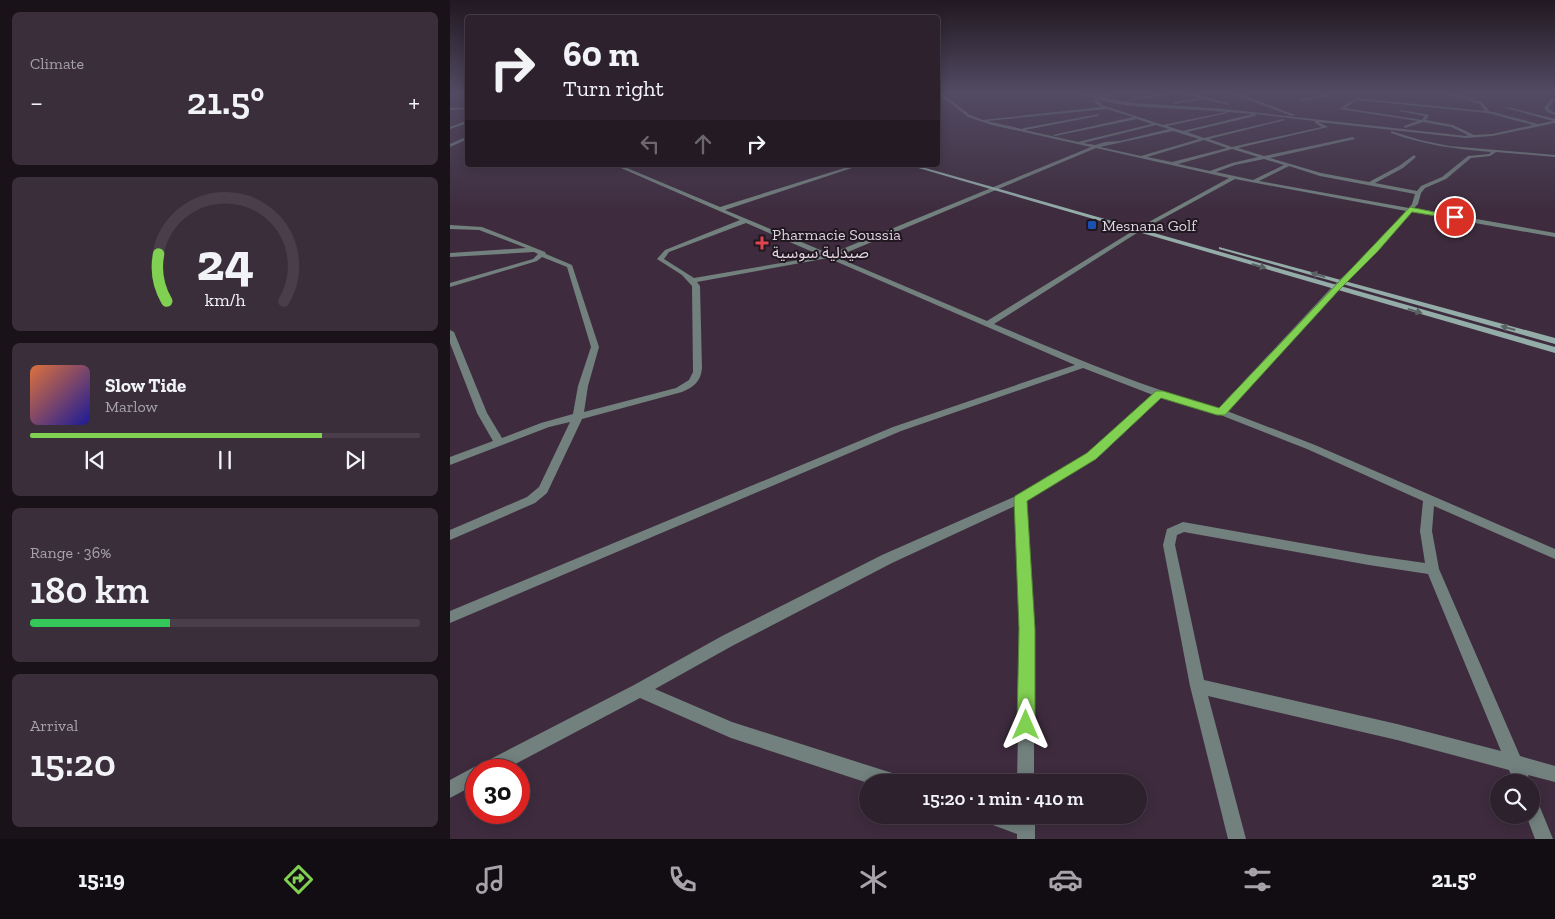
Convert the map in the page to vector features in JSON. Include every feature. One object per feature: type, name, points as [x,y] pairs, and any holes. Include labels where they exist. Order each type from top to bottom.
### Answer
[{"type":"main road","points":[[917,167],[1339,285],[1555,341]]},
{"type":"main road","points":[[936,167],[1145,226],[1555,350]]},
{"type":"street","points":[[1030,132],[1233,178],[1555,235]]},
{"type":"street","points":[[1050,136],[1068,132]]},
{"type":"street","points":[[1077,142],[1124,132]]},
{"type":"street","points":[[693,280],[831,256],[1096,147],[1160,132]]},
{"type":"street","points":[[1183,132],[1288,165],[1369,184],[1418,193]]},
{"type":"street","points":[[1142,158],[1163,149],[1231,132]]},
{"type":"street","points":[[1171,164],[1302,132]]},
{"type":"street","points":[[1391,132],[1428,144],[1555,156]]},
{"type":"street","points":[[1431,132],[1476,137],[1503,132]]},
{"type":"street","points":[[1465,132],[1476,137]]},
{"type":"street","points":[[451,135],[465,138]]},
{"type":"street","points":[[1289,135],[1304,140]]},
{"type":"street","points":[[450,146],[465,138]]},
{"type":"street","points":[[1209,173],[1319,144],[1353,138]]},
{"type":"street","points":[[1311,142],[1319,144]]},
{"type":"street","points":[[1221,412],[1339,285],[1376,250],[1415,204],[1418,193],[1423,187],[1444,178],[1470,157],[1490,155],[1495,151]]},
{"type":"street","points":[[1369,184],[1401,167],[1414,156]]},
{"type":"street","points":[[1254,182],[1288,165]]},
{"type":"street","points":[[621,167],[1083,366],[1160,394],[1221,412],[1311,447],[1430,501],[1555,554]]},
{"type":"street","points":[[721,209],[853,167]]},
{"type":"street","points":[[988,324],[1138,230],[1233,178]]},
{"type":"street","points":[[450,461],[499,442],[578,416],[690,386],[697,377],[696,286],[693,280],[664,263],[660,259],[661,255],[747,220]]},
{"type":"street","points":[[450,227],[480,228],[570,266],[596,347],[583,386],[578,416],[543,490],[531,500],[450,535]]},
{"type":"street","points":[[450,255],[540,252]]},
{"type":"street","points":[[450,285],[535,260],[540,252]]},
{"type":"street","points":[[450,332],[482,413],[499,442]]},
{"type":"street","points":[[450,617],[897,429],[1083,366]]},
{"type":"street","points":[[508,759],[639,690],[728,640],[887,559],[1020,499],[1092,456],[1160,394]]},
{"type":"street","points":[[1020,499],[1027,629],[1026,774]]},
{"type":"street","points":[[1430,501],[1426,531],[1433,568],[1519,774]]},
{"type":"street","points":[[1237,839],[1198,686],[1169,545],[1171,532],[1183,527],[1369,560],[1433,568]]},
{"type":"street","points":[[1198,686],[1397,732],[1555,774]]},
{"type":"street","points":[[639,690],[731,730],[867,774]]},
{"type":"street","points":[[450,789],[465,782]]},
{"type":"street","points":[[1538,824],[1544,839]]},
{"type":"place","name":"Mesnana Golf","points":[[1092,225]]},
{"type":"place","name":"Pharmacie Soussia صيدلية سوسية","points":[[762,243]]},
{"type":"route","points":[[1026,725],[1027,629],[1020,499],[1092,456],[1160,394],[1221,412],[1336,288],[1376,250],[1410,209],[1455,217]]}]
